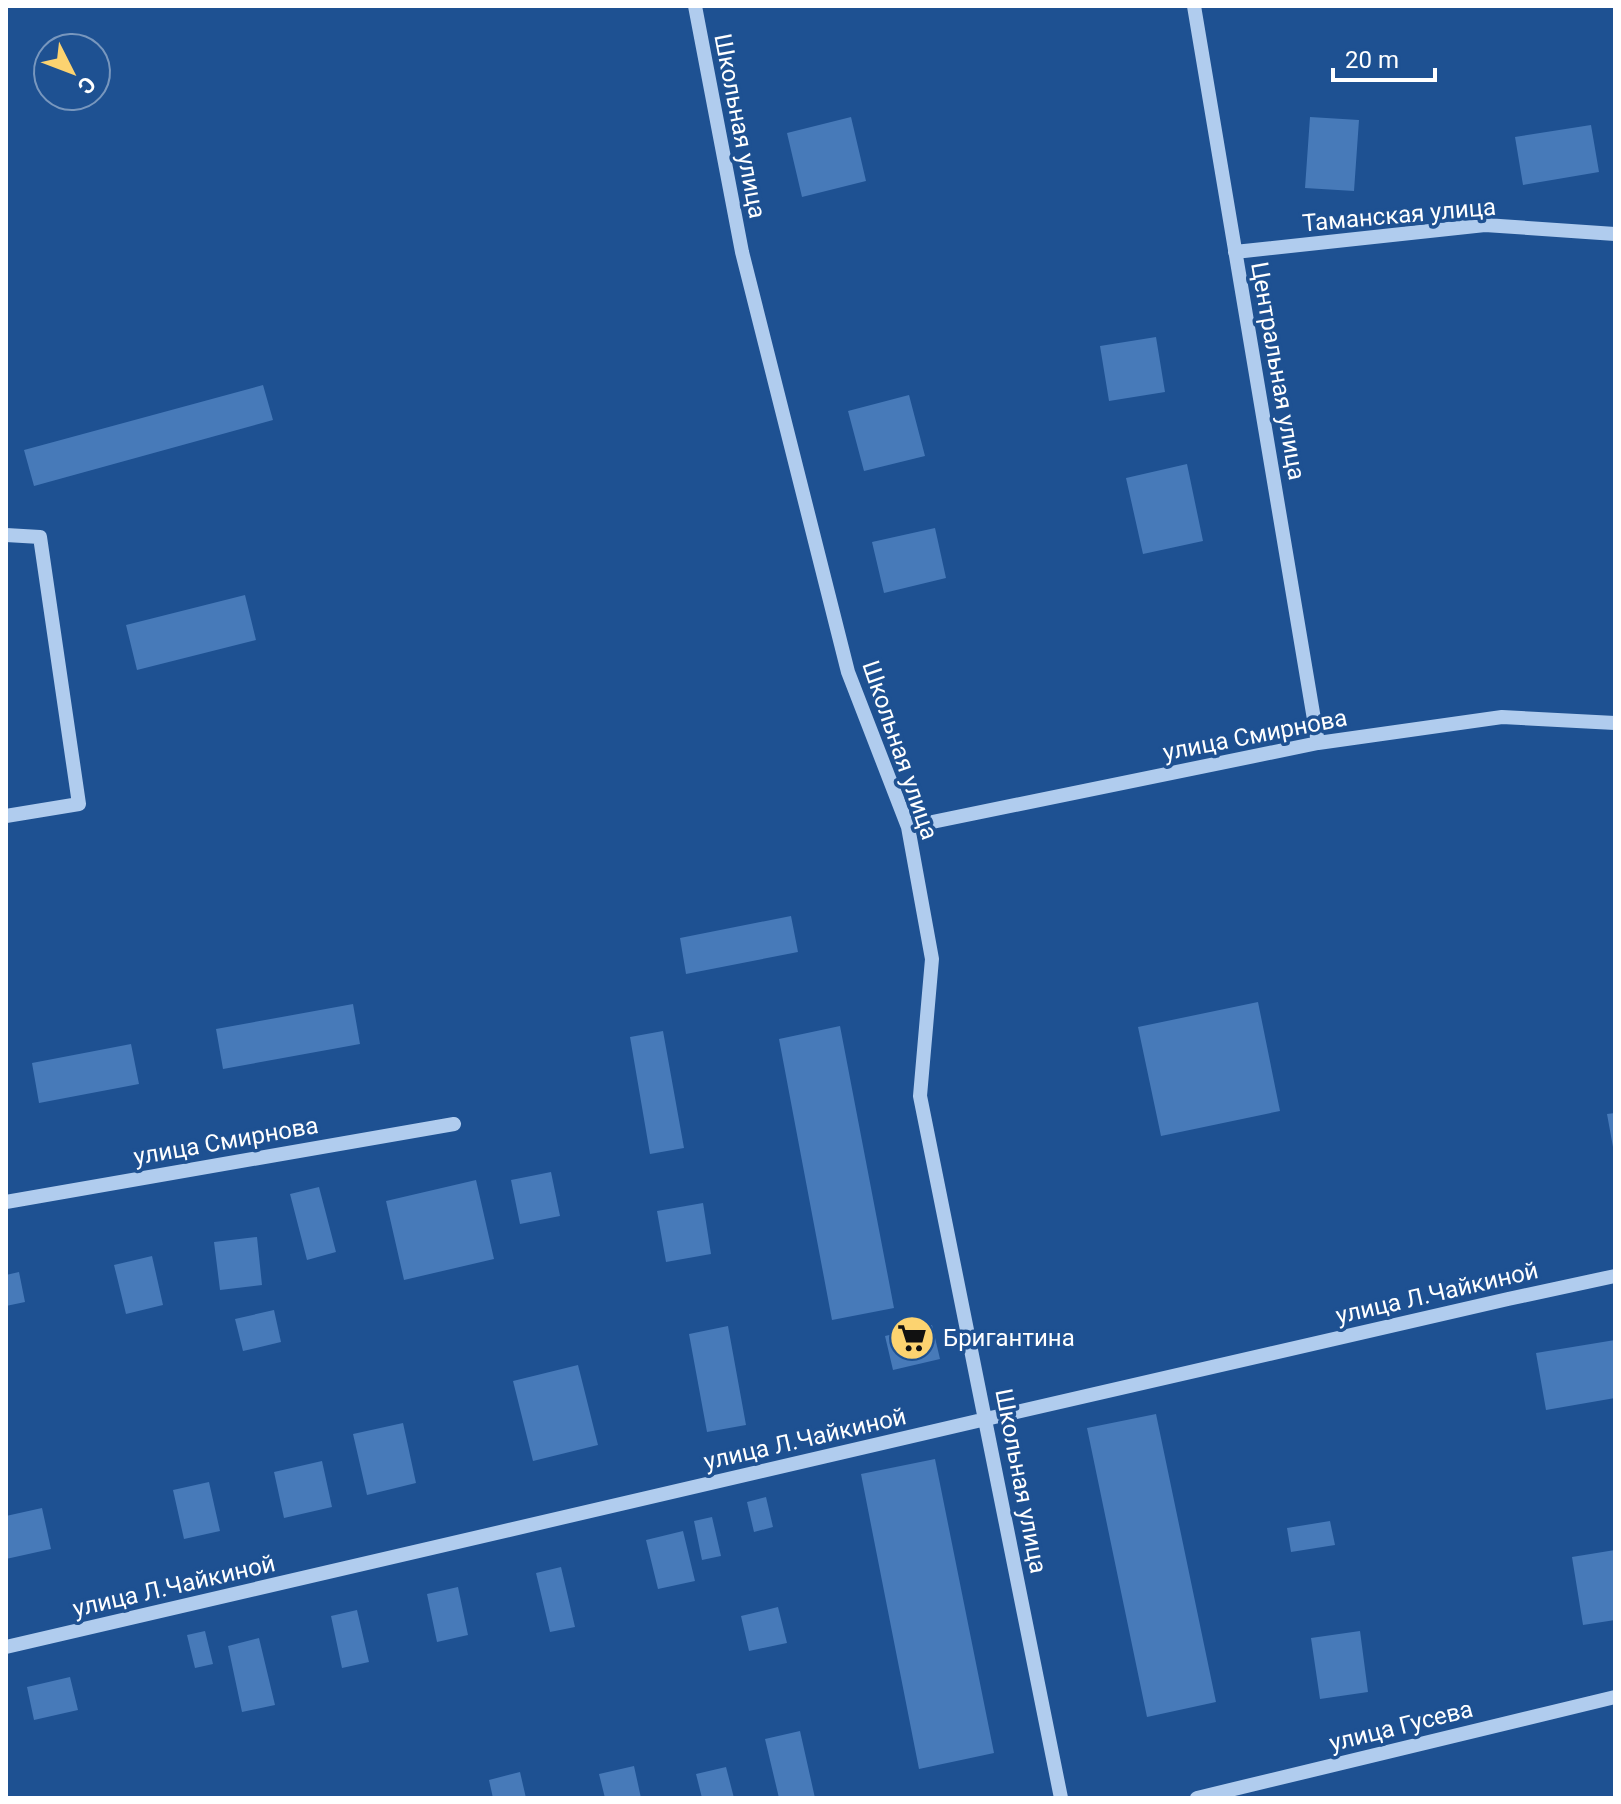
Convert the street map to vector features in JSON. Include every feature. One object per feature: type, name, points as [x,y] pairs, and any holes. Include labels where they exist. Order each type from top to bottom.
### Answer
[{"type":"street","name":"Школьная улица","points":[[695,6],[742,252],[848,672],[908,827],[932,959],[920,1096],[1061,1798]]},
{"type":"street","name":"Центральная улица","points":[[1194,6],[1318,743]]},
{"type":"street","name":"Таманская улица","points":[[1235,252],[1485,225],[1615,234]]},
{"type":"street","points":[[6,535],[40,537],[79,804],[6,816]]},
{"type":"street","name":"улица Смирнова","points":[[908,827],[1318,743],[1502,717],[1615,723]]},
{"type":"street","name":"улица Смирнова","points":[[6,1202],[454,1124]]},
{"type":"street","name":"улица Л.Чайкиной","points":[[6,1647],[1615,1276]]},
{"type":"street","name":"улица Гусева","points":[[1197,1798],[1615,1697]]},
{"type":"building","points":[[851,117],[866,181],[802,197],[787,133]]},
{"type":"building","points":[[1310,117],[1359,120],[1354,191],[1305,188]]},
{"type":"building","points":[[1591,125],[1599,172],[1523,185],[1515,137]]},
{"type":"building","points":[[1156,337],[1165,392],[1109,401],[1100,346]]},
{"type":"building","points":[[263,385],[273,420],[34,486],[24,450]]},
{"type":"building","points":[[909,395],[925,456],[864,471],[848,411]]},
{"type":"building","points":[[1187,464],[1203,541],[1143,554],[1126,478]]},
{"type":"building","points":[[935,528],[946,578],[884,593],[872,542]]},
{"type":"building","points":[[245,595],[256,640],[137,670],[126,625]]},
{"type":"building","points":[[791,916],[798,952],[686,974],[680,938]]},
{"type":"building","points":[[1258,1002],[1280,1111],[1161,1136],[1138,1027]]},
{"type":"building","points":[[353,1004],[360,1044],[223,1069],[216,1029]]},
{"type":"building","points":[[840,1026],[894,1308],[832,1320],[779,1039]]},
{"type":"building","points":[[663,1031],[684,1148],[650,1154],[630,1037]]},
{"type":"building","points":[[131,1044],[139,1084],[39,1103],[32,1063]]},
{"type":"building","points":[[1615,1113],[1615,1147],[1613,1147],[1607,1114]]},
{"type":"building","points":[[551,1172],[560,1216],[520,1224],[511,1180]]},
{"type":"building","points":[[476,1180],[494,1259],[404,1280],[386,1201]]},
{"type":"building","points":[[319,1187],[336,1252],[307,1260],[290,1194]]},
{"type":"building","points":[[703,1203],[711,1254],[666,1262],[657,1211]]},
{"type":"building","points":[[257,1237],[262,1285],[220,1290],[214,1242]]},
{"type":"building","points":[[152,1256],[163,1305],[126,1314],[114,1265]]},
{"type":"building","points":[[19,1272],[25,1302],[6,1306],[6,1275]]},
{"type":"building","points":[[274,1310],[281,1342],[243,1351],[235,1319]]},
{"type":"building","points":[[932,1325],[940,1359],[893,1370],[885,1336]]},
{"type":"building","points":[[728,1326],[746,1425],[707,1432],[689,1334]]},
{"type":"building","points":[[1615,1340],[1615,1398],[1546,1410],[1536,1353]]},
{"type":"building","points":[[578,1365],[598,1445],[533,1461],[513,1381]]},
{"type":"building","points":[[1156,1414],[1216,1702],[1147,1717],[1087,1428]]},
{"type":"building","points":[[403,1423],[416,1483],[367,1495],[353,1434]]},
{"type":"building","points":[[935,1459],[994,1753],[919,1769],[861,1474]]},
{"type":"building","points":[[322,1461],[332,1507],[284,1518],[274,1472]]},
{"type":"building","points":[[209,1482],[220,1531],[184,1539],[173,1490]]},
{"type":"building","points":[[766,1497],[773,1527],[754,1532],[747,1502]]},
{"type":"building","points":[[42,1508],[51,1549],[6,1559],[6,1516]]},
{"type":"building","points":[[712,1517],[721,1556],[702,1560],[694,1521]]},
{"type":"building","points":[[1330,1521],[1335,1545],[1291,1552],[1287,1528]]},
{"type":"building","points":[[683,1531],[695,1581],[658,1589],[646,1540]]},
{"type":"building","points":[[1615,1550],[1615,1620],[1583,1625],[1572,1557]]},
{"type":"building","points":[[561,1567],[575,1627],[550,1632],[536,1573]]},
{"type":"building","points":[[458,1587],[468,1635],[437,1642],[427,1594]]},
{"type":"building","points":[[778,1607],[787,1643],[749,1651],[741,1616]]},
{"type":"building","points":[[357,1610],[369,1662],[342,1668],[331,1616]]},
{"type":"building","points":[[205,1631],[213,1664],[195,1668],[187,1635]]},
{"type":"building","points":[[1360,1631],[1368,1692],[1320,1699],[1311,1638]]},
{"type":"building","points":[[259,1638],[275,1705],[242,1712],[228,1646]]},
{"type":"building","points":[[70,1677],[78,1710],[34,1720],[27,1687]]},
{"type":"building","points":[[800,1731],[815,1798],[779,1798],[765,1739]]},
{"type":"building","points":[[634,1766],[641,1798],[605,1798],[599,1774]]},
{"type":"building","points":[[726,1767],[734,1798],[702,1798],[696,1774]]},
{"type":"building","points":[[520,1772],[526,1798],[493,1798],[489,1780]]},
{"type":"place","name":"Бригантина","points":[[912,1338]]}]
